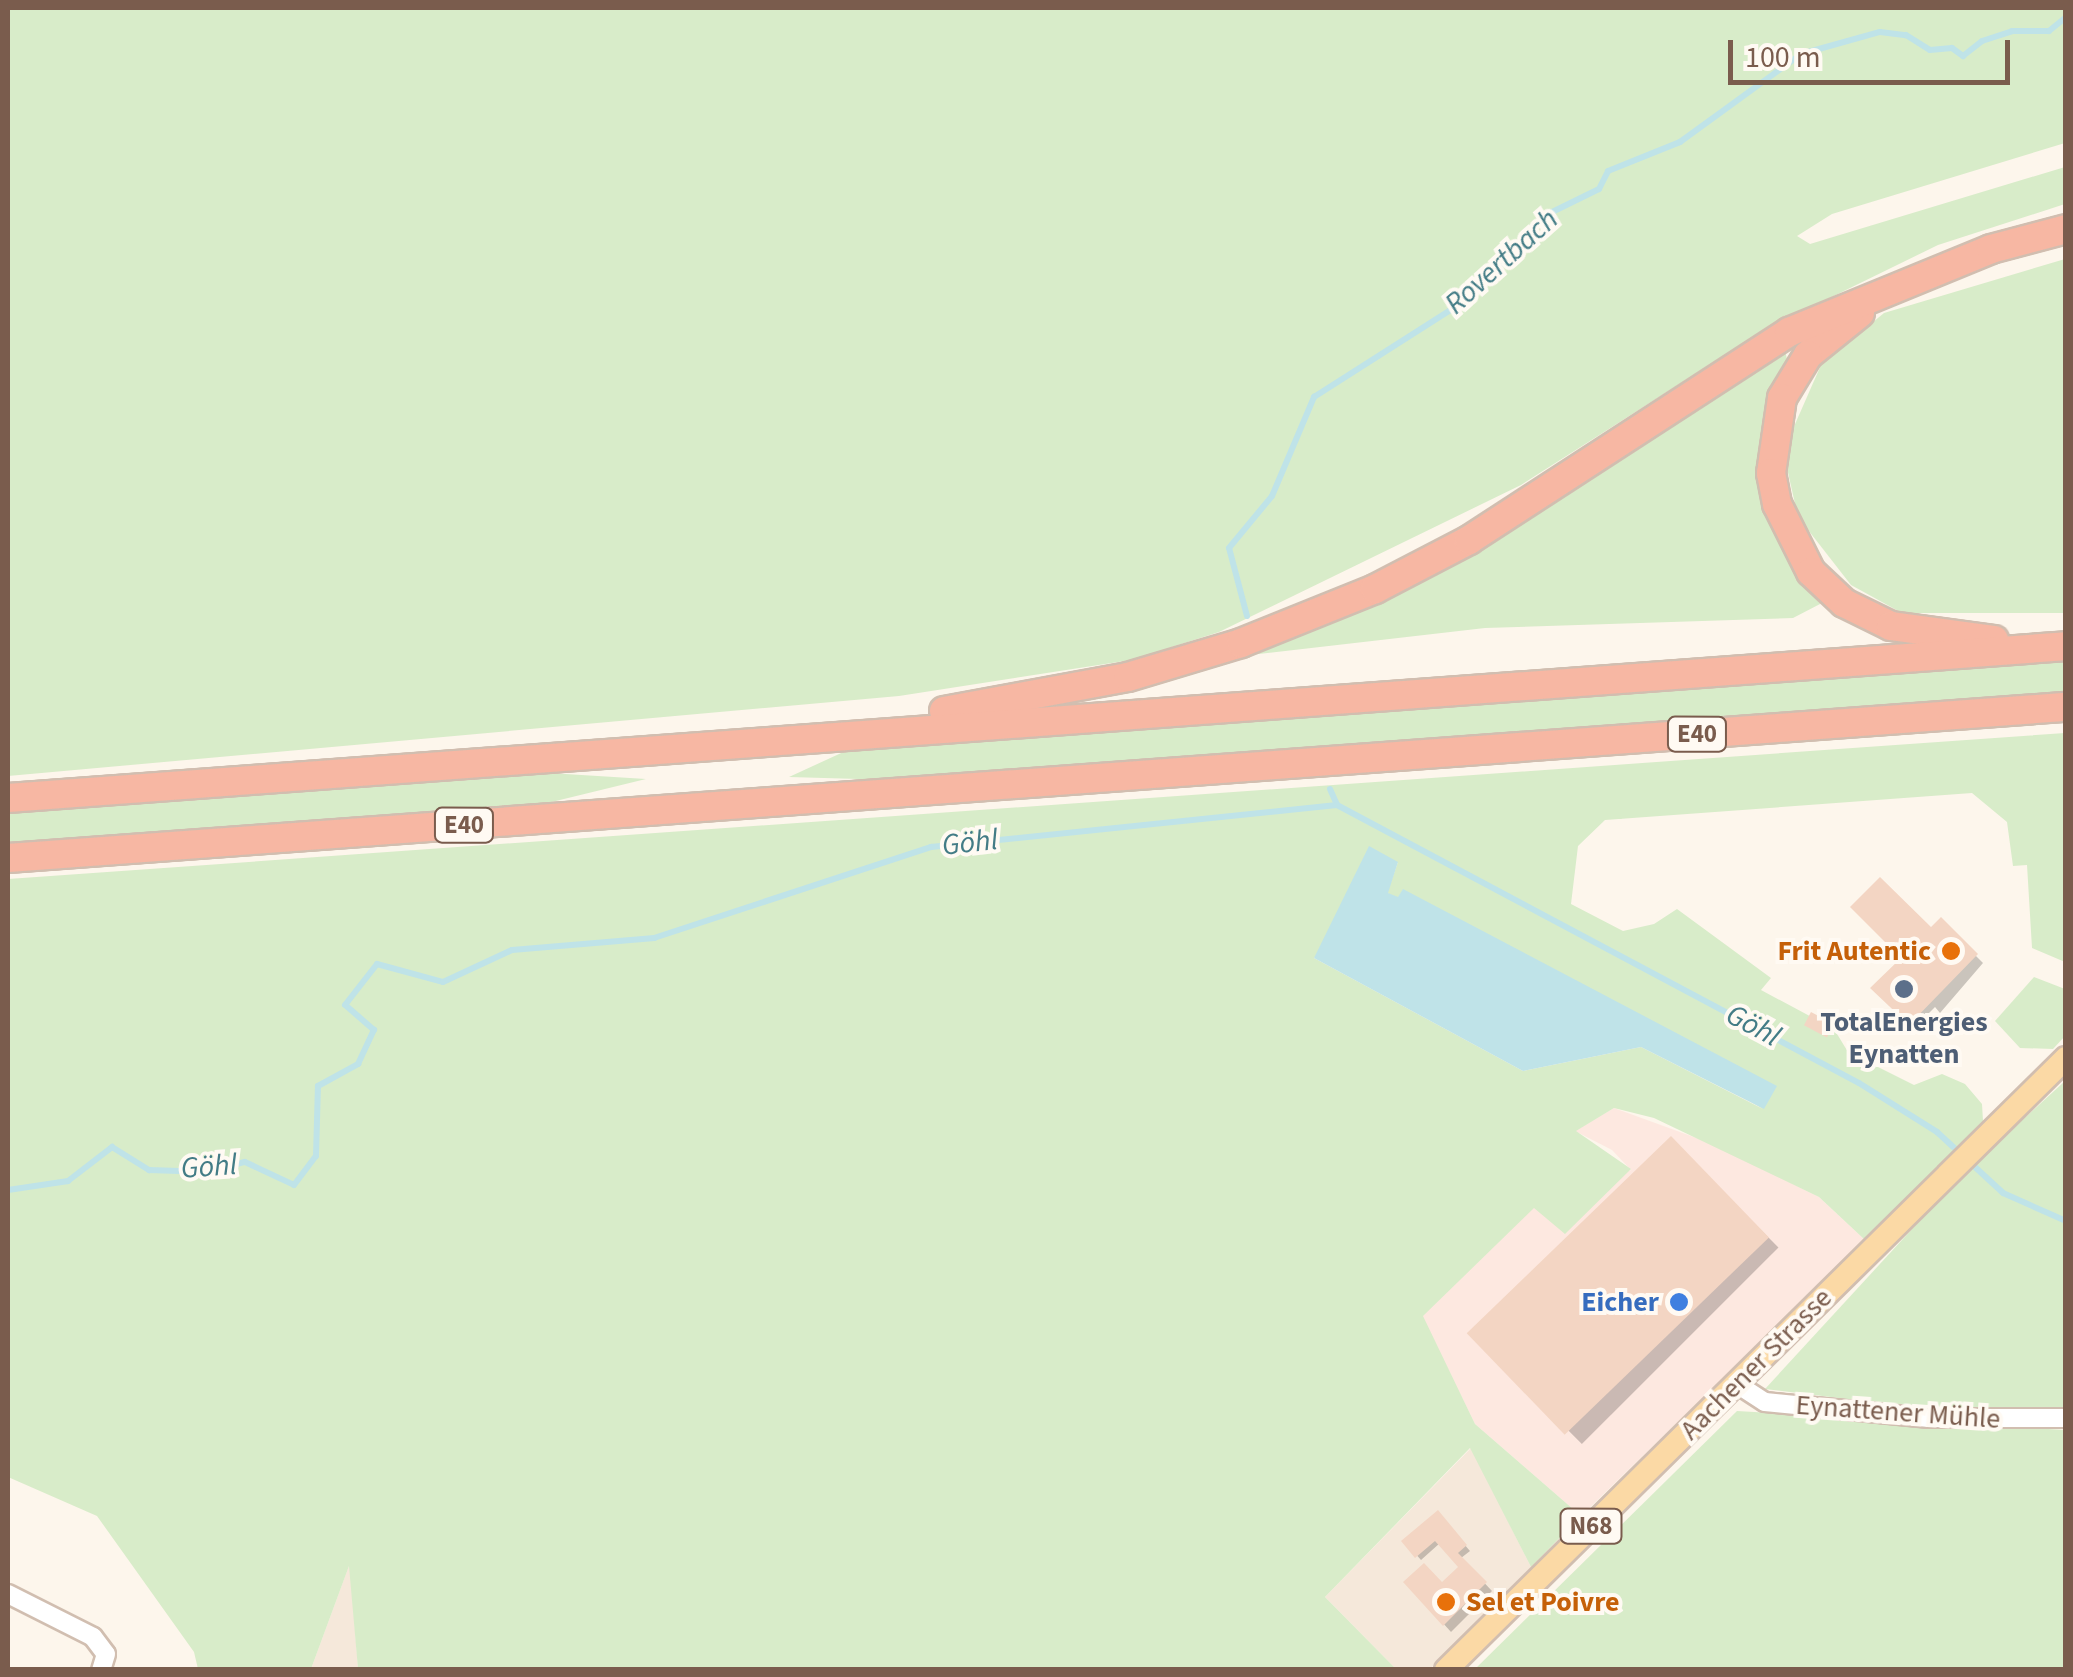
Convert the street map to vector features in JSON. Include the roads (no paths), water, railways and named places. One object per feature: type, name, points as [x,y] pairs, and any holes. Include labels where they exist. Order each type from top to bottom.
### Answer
[{"type":"highway","points":[[955,718],[1128,677],[1241,643],[1375,589],[1469,540],[1789,332],[1991,249],[2066,228]]},
{"type":"highway","points":[[1884,293],[1808,355],[1782,398],[1771,473],[1777,504],[1811,572],[1844,603],[1892,626],[2024,649]]},
{"type":"highway","name":"E40","points":[[8,798],[882,732],[955,718],[1268,704],[2066,646]]},
{"type":"highway","name":"E40","points":[[8,858],[2066,708]]},
{"type":"main road","name":"Aachener Strasse","points":[[1446,1670],[2066,1058]]},
{"type":"street","name":"Eynattener Mühle","points":[[1737,1384],[1765,1402],[1960,1420],[2066,1418]]},
{"type":"street","points":[[8,1594],[94,1637],[106,1654],[101,1670]]},
{"type":"water","points":[[1369,846],[1398,862],[1388,893],[1398,897],[1403,889],[1777,1086],[1764,1109],[1641,1047],[1523,1071],[1314,958]]},
{"type":"waterway","name":"Rovertbach","points":[[1247,616],[1229,548],[1272,496],[1314,397],[1471,297],[1546,215],[1599,189],[1608,171],[1680,142],[1801,54],[1880,32],[1906,35],[1930,50],[1952,48],[1963,56],[1982,41],[2012,31],[2049,31],[2066,17]]},
{"type":"waterway","name":"Rovertbach","points":[[1330,789],[1337,805]]},
{"type":"waterway","name":"Göhl","points":[[8,1190],[68,1181],[112,1147],[149,1170],[209,1172],[245,1162],[294,1185],[316,1156],[318,1086],[358,1064],[374,1030],[345,1005],[377,964],[443,982],[512,950],[654,938],[931,847],[1337,805],[1859,1083],[1937,1132],[2003,1193],[2066,1221]]},
{"type":"place","name":"Frit Autentic","points":[[1951,951]]},
{"type":"place","name":"TotalEnergies Eynatten","points":[[1904,989]]},
{"type":"place","name":"Eicher","points":[[1679,1302]]},
{"type":"place","name":"Sel et Poivre","points":[[1446,1602]]}]
